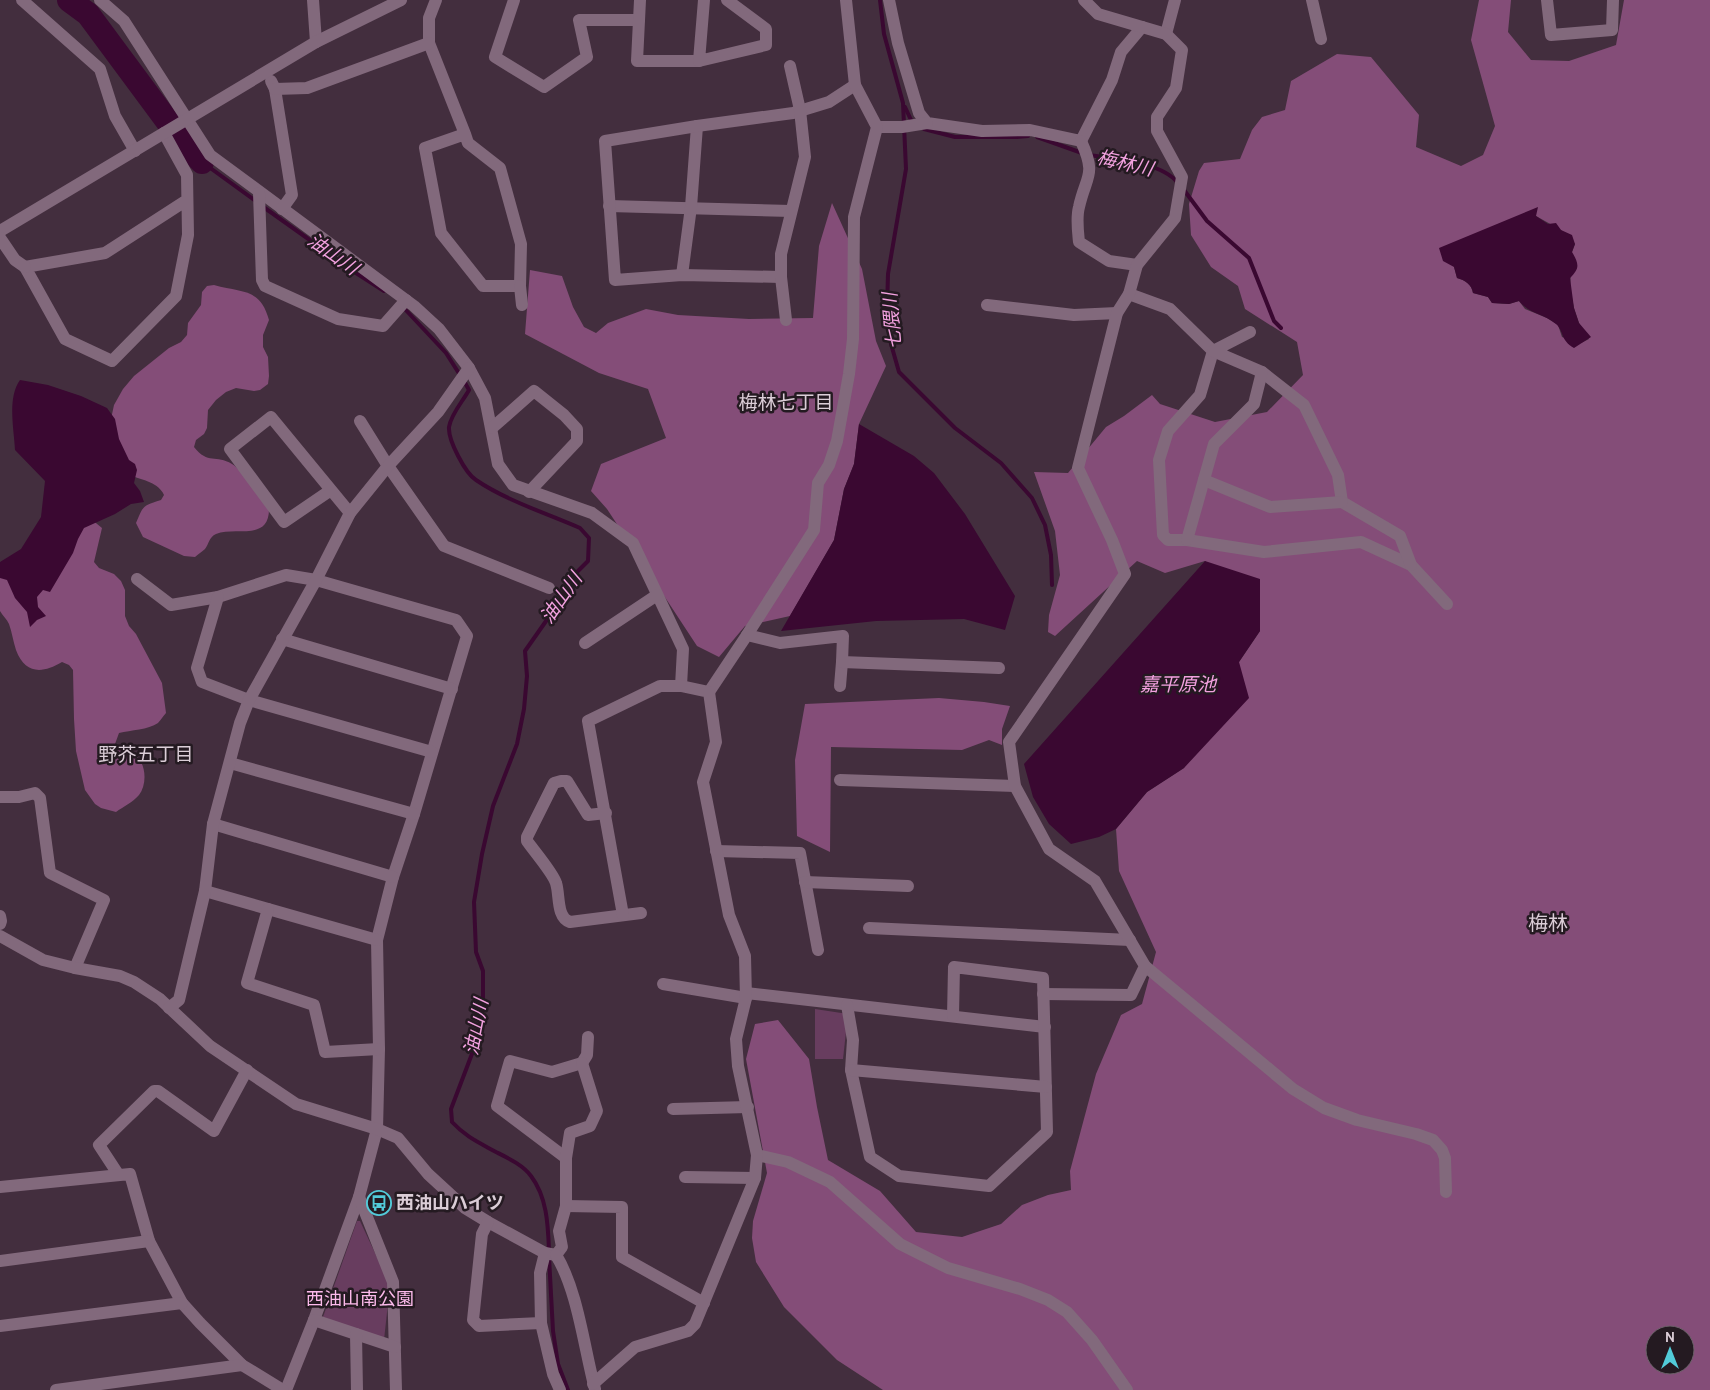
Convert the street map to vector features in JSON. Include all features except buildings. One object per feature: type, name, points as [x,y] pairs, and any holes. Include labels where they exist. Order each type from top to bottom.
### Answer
[{"type":"street","points":[[22,0],[100,69],[115,116],[135,151]]},
{"type":"street","points":[[100,0],[124,21],[210,155],[402,304],[439,329],[469,368],[485,398],[498,464],[513,485],[592,513],[633,543],[683,649],[680,686]]},
{"type":"street","points":[[313,0],[316,42]]},
{"type":"street","points":[[0,231],[316,42],[401,0]]},
{"type":"street","points":[[436,0],[429,18],[429,43],[468,143],[500,168],[521,244],[520,286],[522,305]]},
{"type":"street","points":[[514,0],[495,57],[544,86],[586,57],[579,20],[639,20]]},
{"type":"street","points":[[640,0],[637,62],[699,62],[766,45],[766,29],[727,0]]},
{"type":"street","points":[[699,62],[704,0]]},
{"type":"street","points":[[594,1387],[635,1347],[688,1331],[695,1324],[754,1178],[757,1154],[738,1066],[736,1039],[746,995],[745,956],[729,915],[702,782],[716,742],[709,692],[814,530],[818,483],[829,465],[837,441],[853,339],[854,217],[877,127],[855,85],[846,0]]},
{"type":"street","points":[[889,0],[898,43],[919,113],[927,123]]},
{"type":"street","points":[[1084,0],[1098,14],[1166,34],[1182,50],[1176,88],[1157,117],[1157,131],[1182,177],[1174,218],[1137,265],[1129,294],[1117,313],[1078,468],[1112,540],[1125,574],[1009,742],[1015,786],[1049,849],[1095,881],[1145,966],[1293,1089],[1324,1108],[1356,1120],[1416,1134],[1432,1140],[1442,1150],[1445,1158],[1446,1192]]},
{"type":"street","points":[[1166,34],[1175,0]]},
{"type":"street","points":[[1312,0],[1321,39]]},
{"type":"street","points":[[1547,0],[1551,35],[1612,30],[1613,0]]},
{"type":"street","points":[[1137,265],[1109,261],[1079,242],[1078,209],[1090,177],[1090,161],[1082,143],[1112,80],[1121,52],[1142,27]]},
{"type":"street","points":[[275,89],[307,88],[429,43]]},
{"type":"street","points":[[786,320],[781,277],[781,254],[805,156],[800,110],[790,66]]},
{"type":"street","points":[[266,72],[275,89],[292,196],[282,209]]},
{"type":"street","points":[[781,277],[682,275],[614,280],[605,141],[800,110],[829,102],[855,85]]},
{"type":"street","points":[[877,127],[902,127],[927,123],[982,132],[1030,130],[1082,143]]},
{"type":"street","points":[[682,275],[697,126]]},
{"type":"street","points":[[0,238],[15,260],[26,267],[65,339],[112,361],[176,296],[188,235],[187,174],[164,133]]},
{"type":"street","points":[[465,134],[425,148],[442,233],[484,286],[520,286]]},
{"type":"street","points":[[259,193],[262,280],[265,286],[338,320],[384,326],[402,304]]},
{"type":"street","points":[[26,267],[105,253],[187,200]]},
{"type":"street","points":[[610,206],[791,211]]},
{"type":"street","points":[[1129,294],[1170,309],[1213,350],[1262,372],[1304,405],[1338,475],[1342,502]]},
{"type":"street","points":[[987,305],[1074,314],[1117,313]]},
{"type":"street","points":[[1250,332],[1213,350],[1200,395],[1168,431],[1160,460],[1163,535],[1168,540],[1187,540],[1264,552],[1361,542],[1411,565]]},
{"type":"street","points":[[169,1008],[179,1000],[205,890],[213,824],[240,723],[249,700],[316,580],[350,513],[388,466],[438,412],[469,368]]},
{"type":"street","points":[[1187,540],[1214,444],[1254,404],[1262,372]]},
{"type":"street","points":[[492,428],[534,391],[564,414],[577,429],[577,441],[529,492]]},
{"type":"street","points":[[331,490],[284,522],[230,449],[271,417],[350,513]]},
{"type":"street","points":[[360,421],[388,466],[444,546],[549,588]]},
{"type":"street","points":[[1204,480],[1270,508],[1342,502],[1400,536],[1411,565],[1447,604]]},
{"type":"street","points":[[0,1187],[130,1174],[149,1241],[182,1303],[200,1324],[242,1365],[285,1390],[314,1320],[359,1197],[377,1129],[379,1048],[377,940],[393,877],[468,636],[456,620],[316,580],[286,575],[218,596],[171,605],[137,579]]},
{"type":"street","points":[[218,596],[196,668],[202,682],[249,700],[432,752]]},
{"type":"street","points":[[585,643],[657,596]]},
{"type":"street","points":[[747,635],[780,643],[843,636],[840,686]]},
{"type":"street","points":[[282,639],[452,689]]},
{"type":"street","points":[[842,662],[999,668]]},
{"type":"street","points":[[623,915],[588,721],[660,686],[680,686],[709,692]]},
{"type":"street","points":[[230,763],[414,814]]},
{"type":"street","points":[[840,780],[1015,786]]},
{"type":"street","points":[[606,814],[588,814],[567,781],[554,783],[527,837],[527,841],[556,881],[561,913],[566,921],[641,914]]},
{"type":"street","points":[[0,797],[19,797],[35,793],[40,798],[50,873],[104,900],[75,968]]},
{"type":"street","points":[[213,824],[393,877]]},
{"type":"street","points":[[716,851],[800,854],[818,950]]},
{"type":"street","points":[[806,882],[908,886]]},
{"type":"street","points":[[205,890],[377,940]]},
{"type":"street","points":[[268,909],[247,984],[314,1005],[325,1052],[379,1048]]},
{"type":"street","points":[[0,916],[0,924]]},
{"type":"street","points":[[869,928],[1130,940]]},
{"type":"street","points":[[0,936],[43,960],[120,976],[147,989],[210,1046],[296,1104],[377,1129],[398,1138],[428,1174],[465,1208],[551,1254],[564,1268],[577,1310],[594,1387]]},
{"type":"street","points":[[1043,994],[1132,995],[1145,966]]},
{"type":"street","points":[[847,1005],[853,1040],[851,1070],[870,1157],[898,1176],[989,1186],[1047,1132],[1043,978],[954,967],[952,1016]]},
{"type":"street","points":[[664,984],[746,995],[1045,1027]]},
{"type":"street","points":[[566,1158],[497,1106],[510,1061],[552,1072],[582,1063],[588,1054],[588,1037]]},
{"type":"street","points":[[560,1390],[553,1374],[541,1323],[540,1273],[551,1254],[562,1248],[559,1231],[566,1206],[566,1158],[570,1133],[590,1126],[597,1111],[582,1063]]},
{"type":"street","points":[[118,1174],[99,1145],[154,1091],[158,1091],[214,1131],[247,1070]]},
{"type":"street","points":[[851,1070],[1046,1087]]},
{"type":"street","points":[[673,1108],[748,1107]]},
{"type":"street","points":[[757,1154],[788,1162],[830,1182],[900,1244],[948,1268],[1020,1289],[1048,1300],[1067,1312],[1092,1340],[1127,1390]]},
{"type":"street","points":[[685,1177],[754,1178]]},
{"type":"street","points":[[359,1197],[393,1282],[396,1390]]},
{"type":"street","points":[[566,1206],[622,1207],[622,1257],[704,1303]]},
{"type":"street","points":[[488,1222],[482,1234],[473,1320],[480,1326],[541,1323]]},
{"type":"street","points":[[0,1261],[149,1241]]},
{"type":"street","points":[[0,1326],[182,1303]]},
{"type":"street","points":[[314,1320],[395,1347]]},
{"type":"street","points":[[356,1334],[357,1390]]},
{"type":"street","points":[[56,1390],[109,1386],[242,1365]]},
{"type":"green space","points":[[815,1009],[848,1014],[843,1059],[815,1059]]},
{"type":"green space","name":"西油山南公園","points":[[357,1221],[360,1221],[390,1285],[384,1340],[323,1317]]},
{"type":"shaded area","points":[[1479,0],[1511,0],[1508,32],[1531,60],[1569,61],[1616,45],[1624,0],[1710,0],[1710,1390],[883,1390],[837,1360],[784,1307],[756,1262],[752,1238],[753,1221],[767,1173],[746,1059],[755,1024],[778,1020],[809,1059],[828,1160],[880,1191],[916,1232],[962,1237],[1001,1224],[1022,1205],[1048,1195],[1071,1190],[1070,1171],[1096,1074],[1121,1015],[1142,1004],[1156,952],[1119,871],[1116,829],[1147,792],[1184,768],[1239,662],[1260,631],[1205,561],[1165,573],[1137,561],[1055,636],[1048,632],[1049,615],[1060,575],[1055,531],[1034,472],[1068,473],[1106,427],[1152,395],[1160,404],[1215,422],[1267,412],[1303,375],[1297,342],[1245,309],[1238,286],[1211,267],[1191,235],[1189,204],[1199,171],[1204,163],[1240,159],[1252,130],[1262,117],[1285,110],[1291,81],[1337,54],[1371,57],[1419,115],[1416,147],[1461,166],[1483,155],[1495,126],[1471,40]],"holes":[[[1536,216],[1561,230],[1575,244],[1572,252],[1570,288],[1579,323],[1589,339],[1581,343],[1562,337],[1558,325],[1525,309],[1519,301],[1509,304],[1492,303],[1488,297],[1473,293],[1468,283],[1457,278],[1454,267]]]},
{"type":"shaded area","points":[[832,203],[862,269],[876,341],[886,366],[859,424],[854,464],[844,489],[834,540],[790,616],[745,626],[719,657],[697,646],[607,509],[591,491],[601,464],[666,438],[648,389],[599,373],[525,334],[530,270],[562,276],[573,307],[584,327],[596,333],[608,323],[646,309],[678,315],[749,319],[813,318],[819,246]]},
{"type":"shaded area","points":[[214,285],[248,293],[255,297],[265,309],[269,320],[263,335],[263,347],[268,357],[269,376],[268,384],[260,390],[236,388],[226,392],[216,400],[208,410],[207,428],[204,434],[196,440],[194,447],[208,458],[226,461],[236,467],[269,509],[268,519],[263,526],[250,531],[216,534],[210,539],[205,549],[195,557],[184,556],[143,537],[136,523],[141,512],[147,505],[161,500],[164,495],[155,485],[132,476],[111,419],[114,405],[123,389],[134,376],[169,348],[181,342],[187,335],[188,323],[201,305],[202,292],[207,286]]},
{"type":"shaded area","points":[[91,519],[102,528],[94,562],[99,568],[114,574],[121,581],[125,590],[125,616],[162,683],[166,713],[154,725],[119,733],[115,744],[133,753],[141,761],[144,772],[144,784],[139,795],[116,812],[101,808],[95,804],[85,790],[76,751],[73,670],[69,665],[62,662],[48,669],[41,670],[29,668],[24,664],[16,650],[9,624],[0,611],[0,572],[34,592],[68,545]]},
{"type":"shaded area","points":[[939,698],[1010,706],[1002,729],[1002,745],[989,740],[962,750],[831,747],[830,852],[797,836],[795,760],[805,704]]},
{"type":"water","points":[[1538,207],[1536,216],[1548,224],[1556,223],[1561,230],[1572,235],[1575,244],[1572,252],[1576,260],[1577,269],[1570,278],[1574,308],[1579,323],[1591,337],[1574,348],[1566,342],[1556,324],[1528,309],[1519,301],[1509,304],[1492,303],[1488,297],[1473,293],[1468,283],[1457,278],[1454,267],[1443,261],[1439,248]]},
{"type":"water","points":[[20,380],[48,385],[81,396],[107,408],[115,419],[119,439],[129,460],[135,464],[137,470],[134,483],[140,491],[144,502],[131,504],[115,514],[84,528],[73,553],[50,592],[43,590],[37,597],[38,607],[46,616],[37,620],[30,627],[27,612],[15,598],[7,580],[0,578],[0,562],[21,549],[41,517],[45,481],[15,450],[12,405],[16,387]]},
{"type":"water","points":[[859,424],[914,456],[934,473],[965,514],[1015,596],[1005,630],[964,619],[876,621],[781,631],[834,540],[844,489],[854,464]]},
{"type":"water","name":"嘉平原池","points":[[1205,561],[1260,579],[1260,631],[1239,662],[1249,698],[1184,768],[1147,792],[1116,829],[1099,837],[1071,844],[1049,824],[1033,797],[1024,764]]},
{"type":"waterway","name":"油山川","points":[[69,0],[88,14],[185,145],[202,162]]},
{"type":"waterway","name":"七隈川","points":[[880,0],[884,34],[903,103],[906,169],[888,274],[887,309],[891,344],[899,372],[955,428],[1001,463],[1032,498],[1045,525],[1051,555],[1052,585]]},
{"type":"waterway","name":"梅林川","points":[[905,107],[911,120],[914,122]]},
{"type":"waterway","name":"梅林川","points":[[924,129],[955,137],[1028,136]]},
{"type":"waterway","name":"梅林川","points":[[1037,137],[1082,153]]},
{"type":"waterway","name":"梅林川","points":[[1089,155],[1149,166],[1161,170],[1178,183]]},
{"type":"waterway","name":"油山川","points":[[202,162],[257,202]]},
{"type":"waterway","name":"梅林川","points":[[1184,190],[1207,221],[1249,258],[1274,321],[1281,328]]},
{"type":"waterway","name":"油山川","points":[[262,206],[384,291]]},
{"type":"waterway","name":"油山川","points":[[402,306],[446,353],[460,375]]},
{"type":"waterway","name":"油山川","points":[[464,381],[469,390],[450,422],[449,433],[454,448],[467,471],[476,480],[488,487],[580,528],[589,538],[588,561],[574,575],[558,604],[525,651],[527,676],[524,709],[517,744],[493,806],[474,902],[476,952],[483,971],[483,1007],[475,1046],[451,1109],[452,1122],[462,1132],[515,1162],[531,1176],[543,1202],[547,1221],[549,1250]]},
{"type":"waterway","name":"油山川","points":[[549,1257],[553,1331],[558,1364],[568,1390]]},
{"type":"place","name":"西油山ハイツ","points":[[379,1203]]},
{"type":"district","name":"梅林七丁目","points":[[786,402]]},
{"type":"district","name":"野芥五丁目","points":[[146,754]]},
{"type":"district","name":"梅林","points":[[1548,923]]}]
